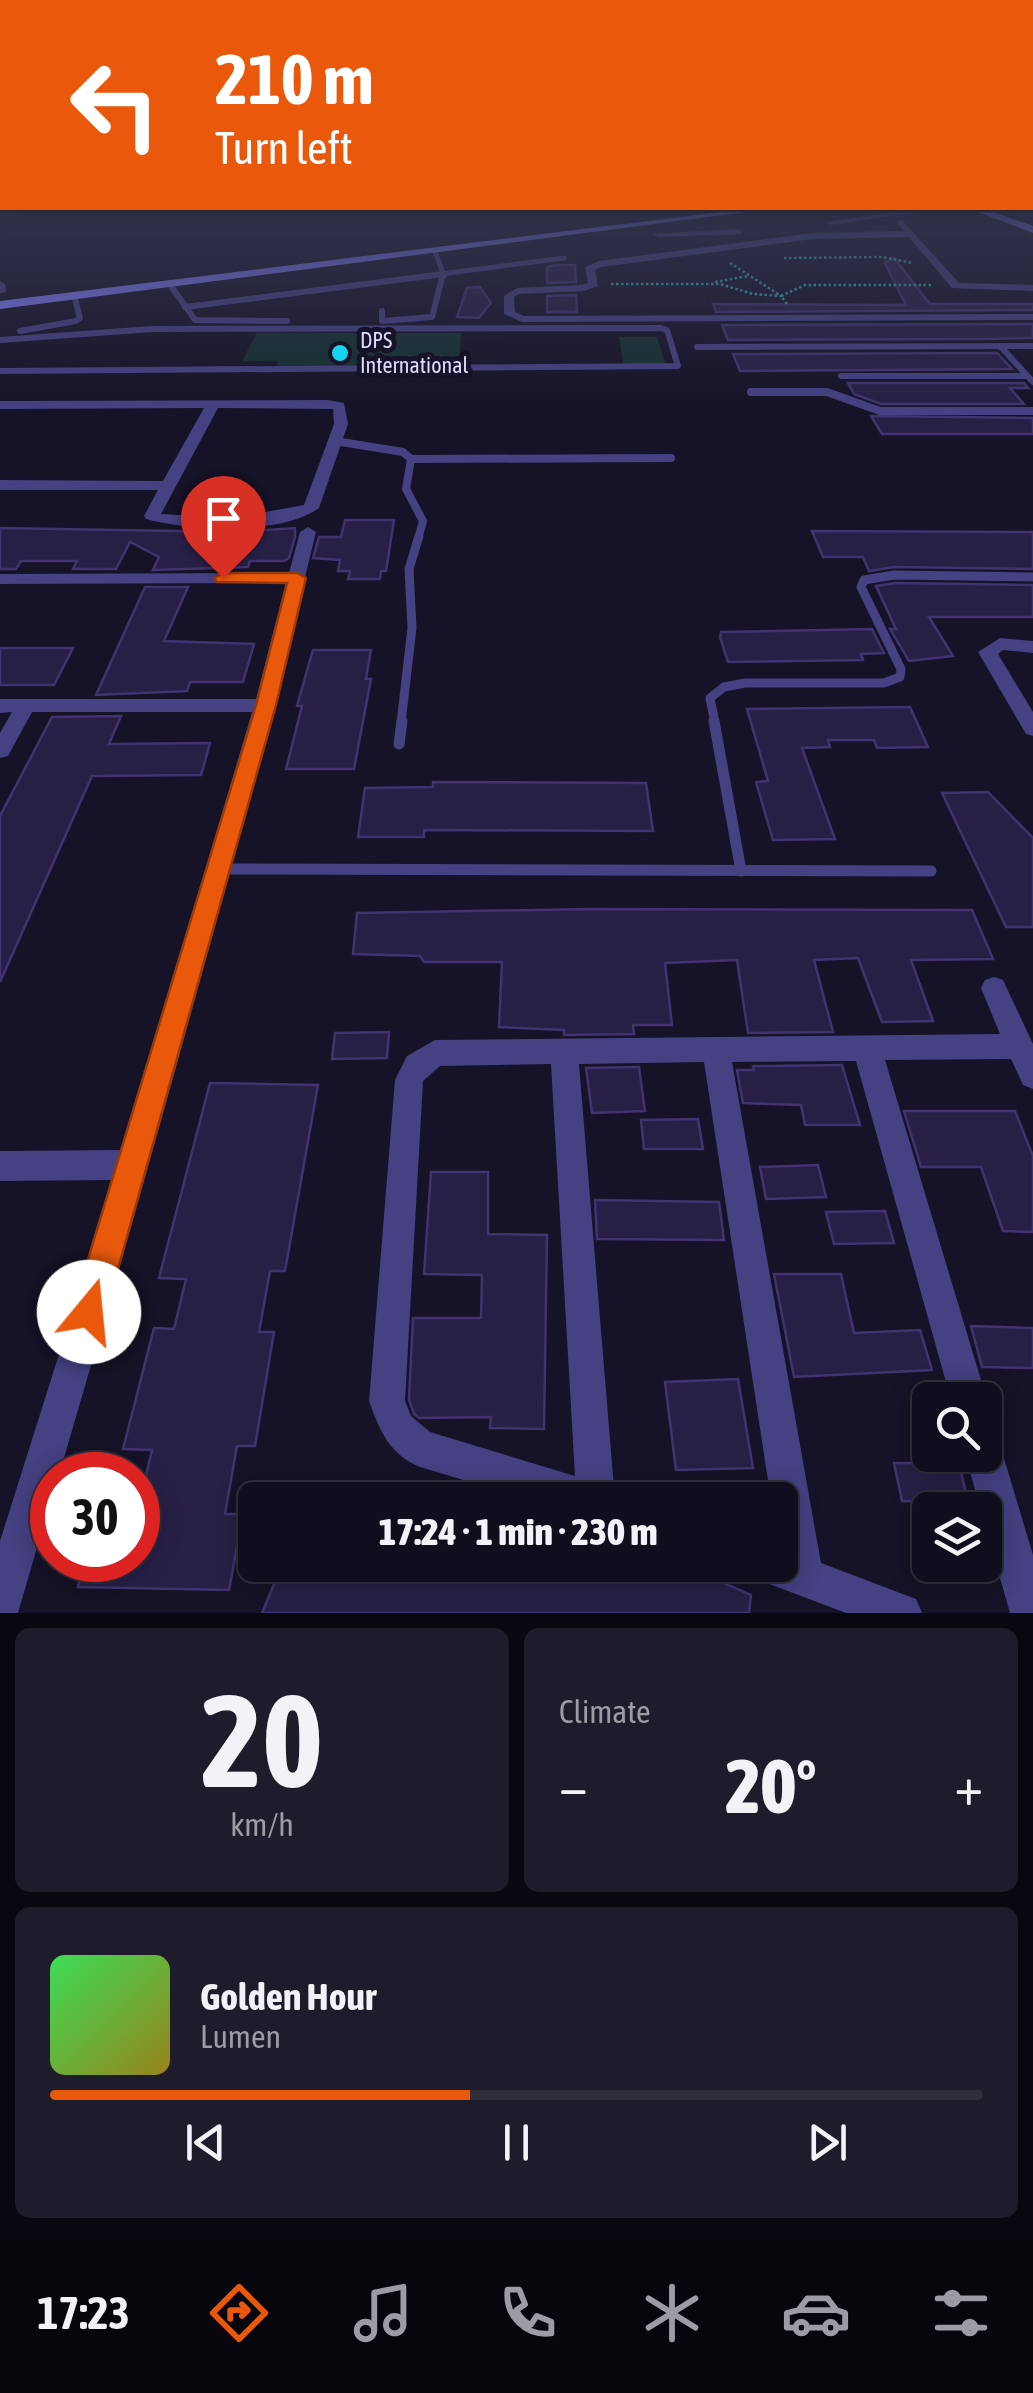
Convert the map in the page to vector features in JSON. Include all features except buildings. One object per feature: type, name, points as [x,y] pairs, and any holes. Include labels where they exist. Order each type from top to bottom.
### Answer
[{"type":"main road","points":[[118,276],[271,257]]},
{"type":"main road","points":[[0,305],[383,257]]},
{"type":"main road","points":[[60,283],[80,281]]},
{"type":"main road","points":[[1,288],[21,288]]},
{"type":"street","points":[[649,257],[592,266],[589,269],[594,284],[517,292],[509,296],[510,314],[522,318],[1033,316]]},
{"type":"street","points":[[930,257],[956,286],[1033,288]]},
{"type":"street","points":[[0,392],[44,394],[73,405]]},
{"type":"street","points":[[0,405],[214,405],[339,406],[342,416],[316,501],[303,511],[252,520],[162,520],[152,516],[214,405]]},
{"type":"street","points":[[0,485],[168,486]]},
{"type":"street","points":[[0,1606],[219,869],[266,705],[308,532]]},
{"type":"street","points":[[0,579],[297,578]]},
{"type":"street","points":[[1033,647],[1000,644],[987,652],[1033,729]]},
{"type":"street","points":[[0,706],[266,705]]},
{"type":"street","points":[[0,751],[26,706]]},
{"type":"street","points":[[994,988],[1033,1076]]},
{"type":"street","points":[[534,1482],[420,1448],[397,1428],[387,1402],[409,1080],[416,1065],[435,1053],[1019,1046]]},
{"type":"street","points":[[866,1048],[963,1382]]},
{"type":"street","points":[[716,1050],[774,1482]]},
{"type":"street","points":[[564,1052],[593,1482]]},
{"type":"street","points":[[0,1166],[134,1165]]},
{"type":"street","points":[[989,1472],[1030,1613]]},
{"type":"street","points":[[798,1575],[902,1613]]},
{"type":"lane","points":[[382,311],[382,321],[430,319],[444,276],[437,257]]},
{"type":"lane","points":[[185,307],[564,258]]},
{"type":"lane","points":[[169,283],[190,318],[206,322],[287,320]]},
{"type":"lane","points":[[50,331],[80,318],[74,295]]},
{"type":"lane","points":[[76,321],[82,332]]},
{"type":"lane","points":[[0,337],[50,331],[661,328],[667,330],[678,366],[0,371]]},
{"type":"lane","points":[[1000,346],[1030,379]]},
{"type":"lane","points":[[697,347],[1033,346]]},
{"type":"lane","points":[[842,376],[1030,379]]},
{"type":"lane","points":[[750,392],[827,392],[880,411],[1033,411]]},
{"type":"lane","points":[[335,442],[403,452],[410,459],[671,458]]},
{"type":"lane","points":[[400,744],[412,628],[408,570],[422,521],[420,509],[406,489],[410,459]]},
{"type":"lane","points":[[741,871],[710,698],[724,687],[745,682],[884,682],[900,677],[901,669],[861,587],[864,580],[894,575],[1033,577]]},
{"type":"lane","points":[[219,869],[931,872]]},
{"type":"path","points":[[715,257],[782,296],[797,318]]},
{"type":"path","points":[[804,262],[907,260]]},
{"type":"path","points":[[594,284],[710,284],[751,276]]},
{"type":"path","points":[[710,284],[764,296],[782,296],[805,285],[956,286]]},
{"type":"green space","points":[[257,333],[461,333],[459,364],[276,368],[278,361],[242,361]]},
{"type":"green space","points":[[619,337],[657,337],[666,366],[624,367]]},
{"type":"place","name":"DPS International","points":[[340,353]]},
{"type":"route","points":[[89,1312],[266,705],[297,578],[223,578]]}]
